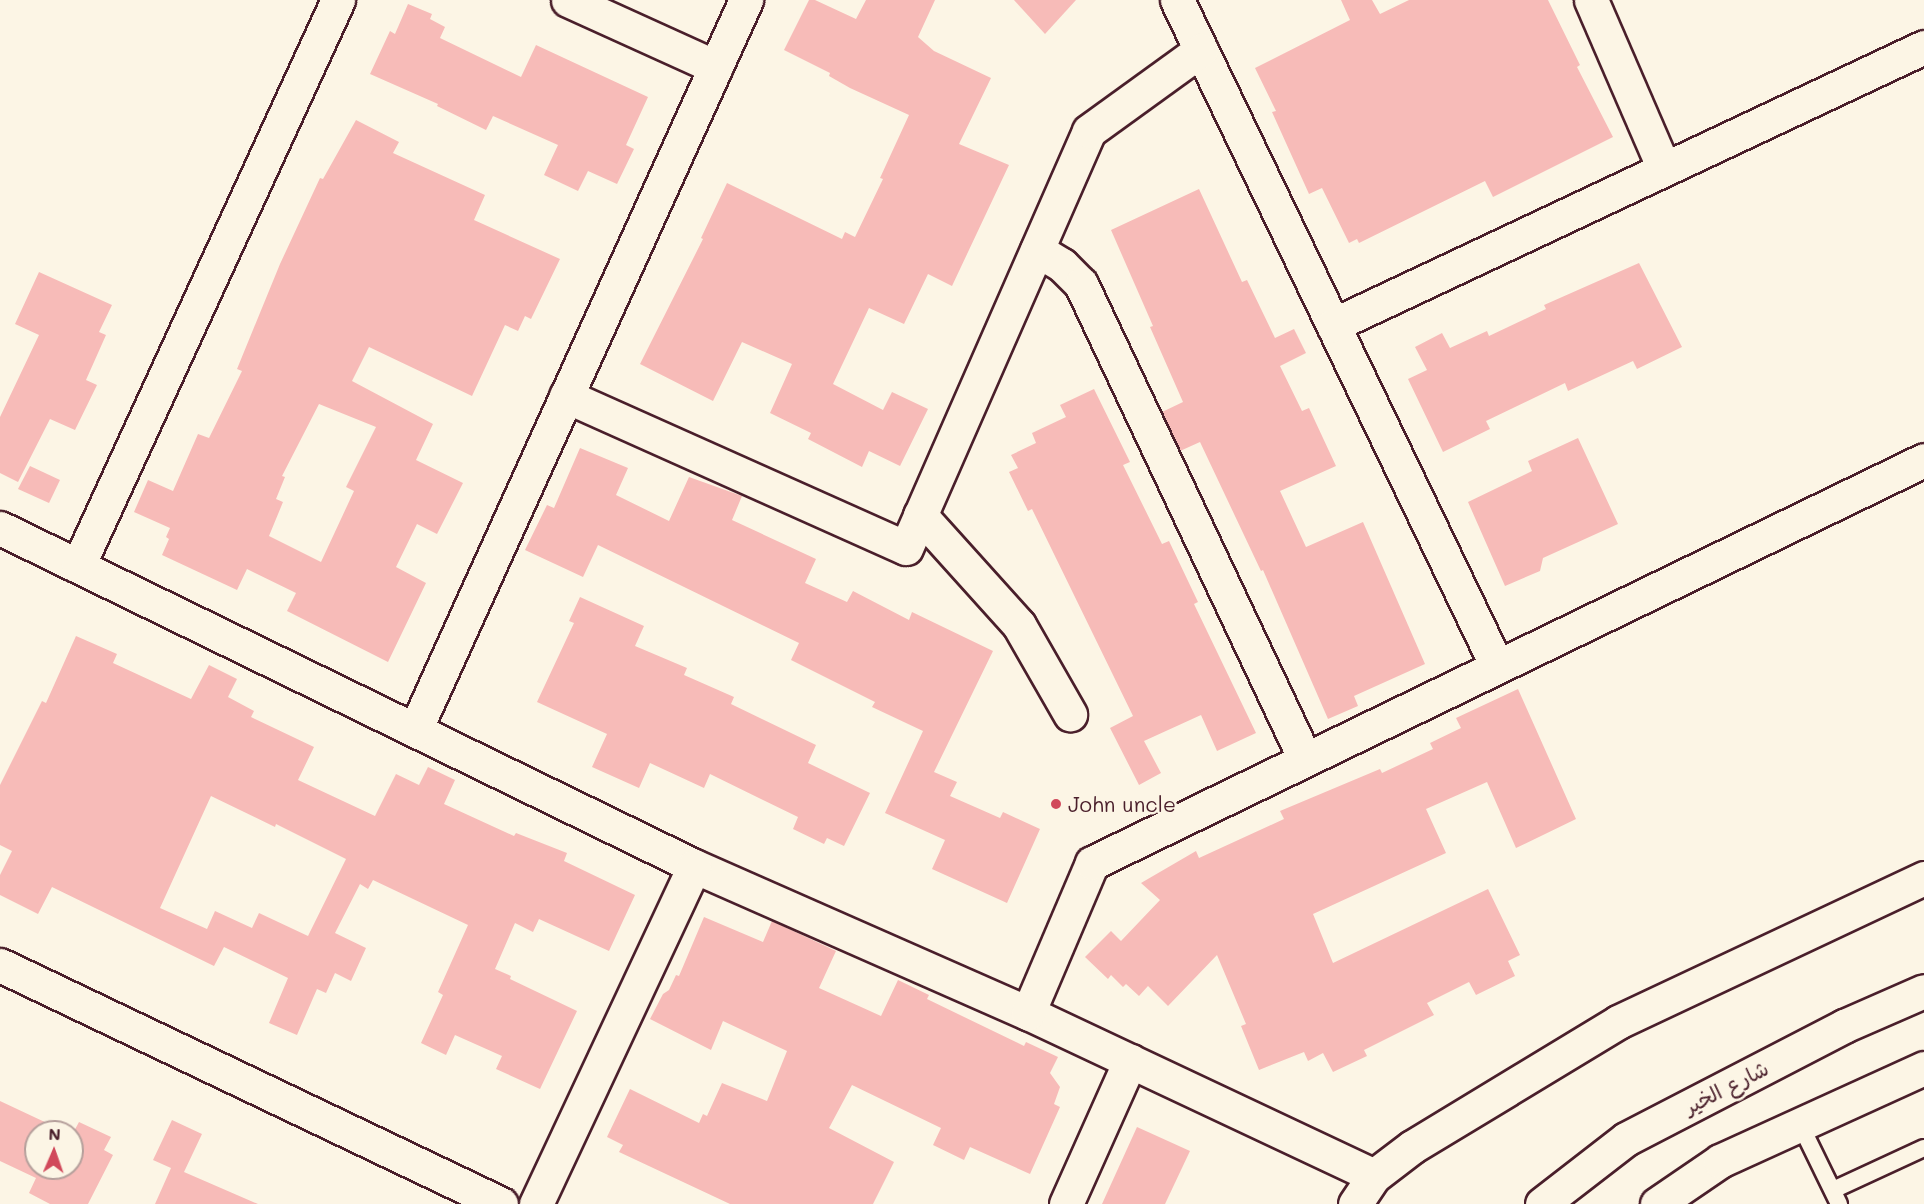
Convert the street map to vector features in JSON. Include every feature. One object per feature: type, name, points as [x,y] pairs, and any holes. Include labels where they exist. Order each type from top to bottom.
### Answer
[{"type":"street","points":[[78,566],[338,0]]},
{"type":"street","points":[[568,0],[716,67]]},
{"type":"street","points":[[415,730],[746,0]]},
{"type":"street","points":[[1177,0],[1497,666]]},
{"type":"street","points":[[1591,0],[1665,169]]},
{"type":"street","points":[[1333,325],[1924,47]]},
{"type":"street","points":[[566,396],[906,548],[1089,131],[1201,50]]},
{"type":"street","points":[[1037,250],[1062,265],[1081,284],[1305,759]]},
{"type":"street","points":[[1028,1013],[1092,863],[1924,460]]},
{"type":"street","points":[[920,515],[1019,625],[1070,714]]},
{"type":"street","points":[[0,528],[694,866],[1028,1013],[1374,1176]]},
{"type":"street","points":[[536,1204],[694,866]]},
{"type":"street","points":[[1355,1204],[1374,1176],[1412,1147],[1618,1022],[1924,878]]},
{"type":"street","points":[[0,965],[501,1204]]},
{"type":"street","name":"شارع الخير","points":[[1542,1204],[1626,1139],[1844,1026],[1924,991]]},
{"type":"street","points":[[1066,1204],[1130,1061]]},
{"type":"street","points":[[1657,1204],[1720,1161],[1924,1068]]},
{"type":"lane","points":[[1800,1124],[1836,1197],[1924,1148]]},
{"type":"building","points":[[809,0],[815,0],[856,19],[866,0],[935,0],[918,37],[934,51],[991,78],[959,144],[1009,165],[952,286],[928,274],[904,324],[869,308],[833,384],[883,410],[892,392],[928,409],[900,466],[869,451],[862,467],[808,439],[811,433],[770,413],[792,364],[742,342],[713,401],[640,364],[703,239],[701,238],[727,183],[842,239],[845,232],[855,237],[883,179],[880,178],[909,115],[850,88],[829,76],[830,73],[784,50]]},
{"type":"building","points":[[1014,0],[1076,0],[1045,34]]},
{"type":"building","points":[[1341,0],[1372,0],[1380,14],[1409,0],[1548,0],[1580,65],[1577,67],[1613,137],[1493,197],[1485,181],[1359,243],[1357,239],[1349,243],[1322,188],[1309,194],[1272,112],[1276,111],[1255,68],[1350,20]]},
{"type":"building","points":[[408,4],[432,14],[430,19],[445,27],[440,38],[521,77],[536,45],[648,97],[626,145],[634,149],[617,184],[588,171],[578,191],[544,175],[558,145],[493,116],[486,130],[437,106],[438,104],[370,74],[390,31],[395,34]]},
{"type":"building","points":[[356,120],[399,142],[393,153],[485,195],[474,220],[560,259],[531,319],[525,316],[518,331],[505,325],[472,396],[369,347],[352,381],[433,424],[416,460],[463,483],[437,534],[417,524],[396,567],[426,583],[388,662],[287,611],[296,593],[247,569],[237,590],[162,555],[169,539],[166,537],[170,528],[134,512],[148,480],[173,491],[198,434],[209,438],[242,371],[237,369],[280,264],[320,178],[323,179]],"holes":[[[319,404],[376,427],[346,487],[354,491],[321,562],[269,536],[283,502],[276,499],[285,477],[282,476]]]},
{"type":"building","points":[[1199,189],[1242,282],[1247,280],[1275,338],[1294,329],[1306,353],[1280,366],[1302,411],[1309,408],[1336,466],[1280,491],[1306,547],[1363,522],[1425,664],[1354,696],[1358,706],[1328,719],[1263,570],[1261,571],[1200,442],[1180,451],[1162,412],[1183,402],[1111,230]]},
{"type":"building","points":[[1639,263],[1682,347],[1637,369],[1633,361],[1568,391],[1565,383],[1486,421],[1490,429],[1443,452],[1408,379],[1427,370],[1415,347],[1442,333],[1450,348],[1487,331],[1489,336],[1546,309],[1544,305]]},
{"type":"building","points":[[39,272],[112,305],[99,332],[106,335],[86,380],[97,385],[75,430],[50,419],[18,482],[0,473],[0,417],[39,335],[15,324]]},
{"type":"building","points":[[1094,389],[1130,462],[1123,465],[1162,544],[1169,541],[1198,602],[1194,604],[1256,733],[1217,751],[1201,715],[1144,741],[1161,773],[1139,785],[1110,728],[1133,716],[1032,509],[1028,511],[1009,472],[1018,468],[1011,455],[1036,443],[1032,433],[1066,417],[1060,405]]},
{"type":"building","points":[[1578,438],[1618,524],[1543,558],[1540,571],[1505,586],[1468,502],[1532,471],[1528,461]]},
{"type":"building","points":[[580,448],[628,468],[616,495],[669,521],[689,477],[742,496],[732,520],[816,559],[805,583],[847,602],[853,591],[909,620],[912,612],[993,651],[934,772],[957,782],[950,796],[1000,818],[1003,812],[1040,829],[1007,903],[932,869],[945,840],[885,813],[923,731],[872,707],[875,702],[791,660],[799,643],[598,545],[583,577],[525,550],[547,505],[554,508]]},
{"type":"building","points":[[30,466],[60,480],[49,503],[18,489]]},
{"type":"building","points":[[580,597],[644,626],[635,646],[687,668],[684,675],[734,697],[731,704],[816,745],[808,763],[870,793],[844,846],[827,838],[824,844],[793,829],[798,817],[710,774],[704,788],[650,763],[639,788],[592,767],[607,734],[537,702],[574,623],[569,621]]},
{"type":"building","points":[[76,636],[117,654],[113,663],[191,699],[209,665],[237,679],[228,697],[254,711],[251,717],[314,747],[298,780],[375,816],[396,774],[419,785],[428,767],[455,780],[444,804],[514,836],[516,833],[567,853],[564,861],[635,895],[609,951],[539,919],[533,932],[515,923],[495,969],[511,976],[510,979],[577,1011],[540,1089],[496,1069],[502,1056],[455,1035],[446,1055],[421,1043],[443,995],[438,992],[468,925],[373,880],[368,889],[360,884],[335,933],[366,948],[351,981],[335,973],[326,993],[317,989],[297,1035],[269,1023],[288,978],[224,947],[214,966],[52,887],[38,914],[0,895],[0,875],[12,851],[0,845],[0,785],[42,701],[46,703]],"holes":[[[211,796],[275,827],[276,824],[346,859],[308,936],[259,913],[252,928],[215,911],[207,929],[160,908]]]},
{"type":"building","points":[[1518,689],[1576,819],[1516,848],[1487,782],[1426,809],[1446,853],[1313,914],[1333,963],[1488,889],[1520,955],[1508,961],[1515,976],[1476,995],[1469,982],[1427,1003],[1434,1015],[1364,1050],[1367,1056],[1333,1072],[1323,1053],[1308,1061],[1304,1052],[1259,1070],[1241,1026],[1246,1024],[1217,955],[1168,1006],[1148,986],[1139,996],[1126,984],[1123,987],[1111,975],[1108,979],[1085,957],[1111,931],[1121,941],[1160,900],[1141,883],[1196,851],[1199,858],[1284,819],[1280,811],[1380,769],[1382,773],[1433,749],[1430,743],[1461,728],[1456,718]]},
{"type":"building","points":[[704,917],[763,942],[772,921],[836,951],[819,988],[881,1016],[898,980],[929,995],[927,999],[1024,1046],[1026,1042],[1058,1057],[1050,1073],[1060,1087],[1054,1104],[1060,1107],[1030,1174],[970,1147],[964,1160],[933,1145],[941,1128],[852,1085],[829,1128],[894,1162],[873,1204],[730,1204],[619,1152],[623,1145],[607,1137],[630,1089],[699,1123],[703,1114],[707,1116],[722,1083],[767,1101],[787,1051],[723,1021],[711,1050],[650,1019],[663,994],[669,990],[676,975],[679,976]]},
{"type":"building","points":[[0,1101],[40,1120],[24,1120],[24,1172],[0,1161]]},
{"type":"building","points":[[172,1120],[202,1134],[184,1172],[258,1204],[155,1204],[171,1168],[153,1160]]},
{"type":"building","points":[[84,1124],[111,1137],[104,1150],[113,1155],[88,1204],[50,1204],[29,1193],[35,1180],[84,1180]]},
{"type":"building","points":[[1137,1127],[1190,1151],[1165,1204],[1102,1204]]},
{"type":"place","name":"John uncle","points":[[1056,804]]}]
